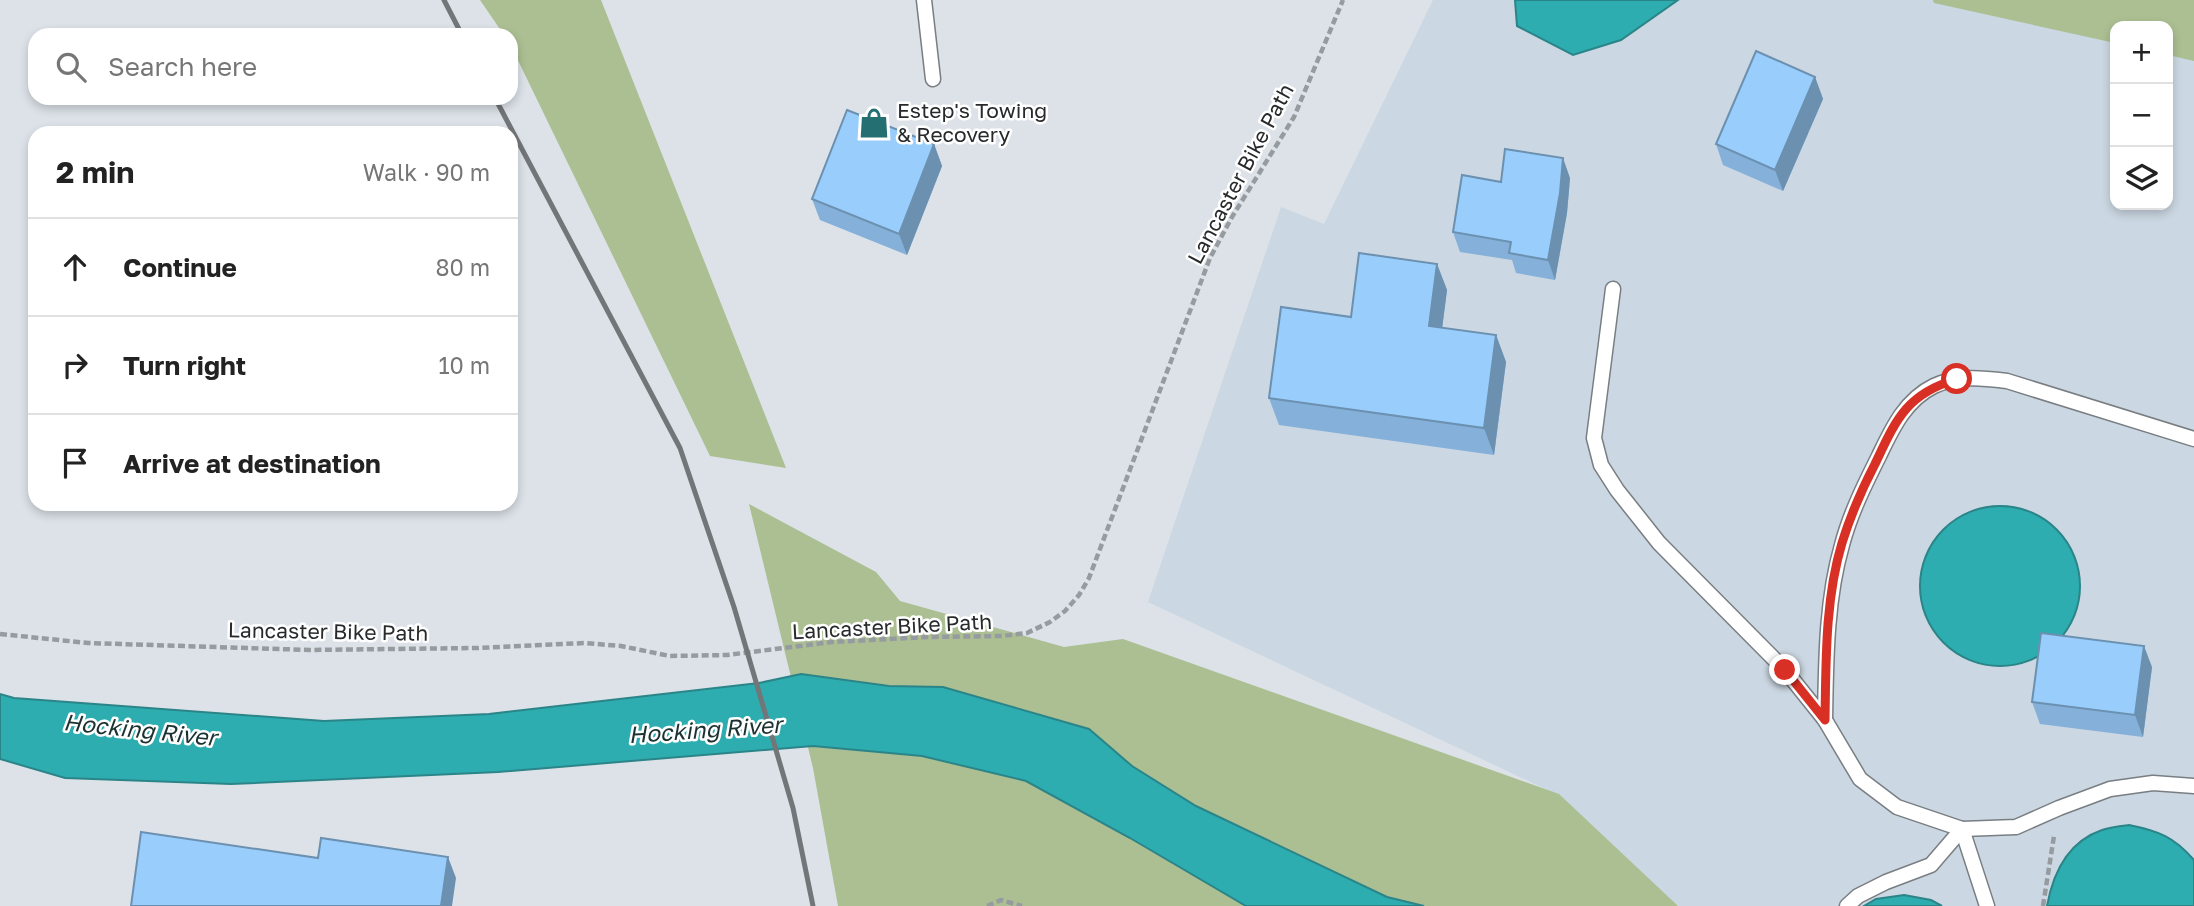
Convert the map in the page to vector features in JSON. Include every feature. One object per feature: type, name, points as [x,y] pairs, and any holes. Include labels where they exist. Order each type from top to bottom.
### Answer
[{"type":"lane","points":[[924,0],[933,79]]},
{"type":"lane","points":[[1613,289],[1594,438],[1601,465],[1659,543],[1785,670],[1825,720],[1860,779],[1897,807],[1962,829],[2016,827],[2110,789],[2152,783],[2194,786]]},
{"type":"lane","points":[[1825,720],[1832,596],[1842,544],[1868,477],[1894,423],[1915,398],[1934,386],[1957,379],[1980,378],[2007,382],[2194,439]]},
{"type":"lane","points":[[1847,906],[1858,896],[1886,882],[1931,865],[1962,829]]},
{"type":"lane","points":[[1962,829],[1987,906]]},
{"type":"path","name":"Lancaster Bike Path","points":[[0,634],[88,643],[310,650],[477,648],[585,643],[621,646],[670,656],[727,655],[832,642],[1027,633],[1065,611],[1089,578],[1210,258],[1294,117],[1343,0]]},
{"type":"path","points":[[2043,906],[2059,808]]},
{"type":"path","points":[[986,906],[1001,900],[1023,906]]},
{"type":"shaded area","points":[[1433,0],[1973,0],[2110,31],[2110,210],[2173,210],[2173,45],[2194,49],[2194,906],[1674,906],[1556,794],[1148,602],[1281,207],[1324,224]]},
{"type":"green space","points":[[480,0],[601,0],[786,468],[710,456],[518,60],[518,28],[499,28]]},
{"type":"green space","points":[[1933,0],[2194,0],[2194,61],[2173,56],[2173,21],[2110,21],[2110,42],[1934,3]]},
{"type":"green space","points":[[749,504],[876,572],[900,601],[1064,647],[1123,639],[1559,794],[1678,906],[838,906],[813,768]]},
{"type":"water","points":[[1515,0],[1678,0],[1621,40],[1573,55],[1517,26]]},
{"type":"water","points":[[2000,506],[2031,512],[2057,529],[2074,555],[2080,586],[2074,617],[2057,643],[2031,660],[2000,666],[1969,660],[1943,643],[1926,617],[1920,586],[1926,555],[1943,529],[1969,512]]},
{"type":"water","name":"Hocking River","points":[[801,674],[889,686],[943,687],[1089,729],[1132,766],[1196,806],[1387,897],[1424,906],[1246,906],[1026,781],[922,756],[813,746],[498,772],[231,784],[65,778],[0,759],[0,694],[14,698],[324,721],[489,714],[759,683]]},
{"type":"water","points":[[2129,825],[2165,836],[2194,860],[2194,906],[2047,906],[2058,871],[2079,842],[2102,830]]},
{"type":"water","points":[[1904,895],[1931,900],[1942,906],[1864,906],[1876,899]]},
{"type":"building","points":[[1756,51],[1815,77],[1775,170],[1716,144]]},
{"type":"building","points":[[847,110],[934,144],[899,234],[812,199]]},
{"type":"building","points":[[1505,149],[1563,158],[1560,193],[1548,260],[1509,253],[1511,242],[1453,232],[1462,175],[1501,182]]},
{"type":"building","points":[[1359,253],[1437,264],[1429,326],[1496,335],[1484,428],[1269,398],[1281,307],[1351,317]]},
{"type":"building","points":[[2041,633],[2144,646],[2135,715],[2032,702]]},
{"type":"building","points":[[141,832],[318,858],[321,838],[448,857],[441,906],[131,906]]},
{"type":"railway","points":[[444,0],[458,28]]},
{"type":"railway","points":[[499,105],[510,126]]},
{"type":"railway","points":[[518,142],[680,448],[734,607],[793,808],[813,906]]},
{"type":"place","name":"Estep's Towing & Recovery","points":[[874,123]]},
{"type":"route","points":[[1785,670],[1825,720],[1832,596],[1842,544],[1868,477],[1894,423],[1915,398],[1934,386],[1957,379]]}]
